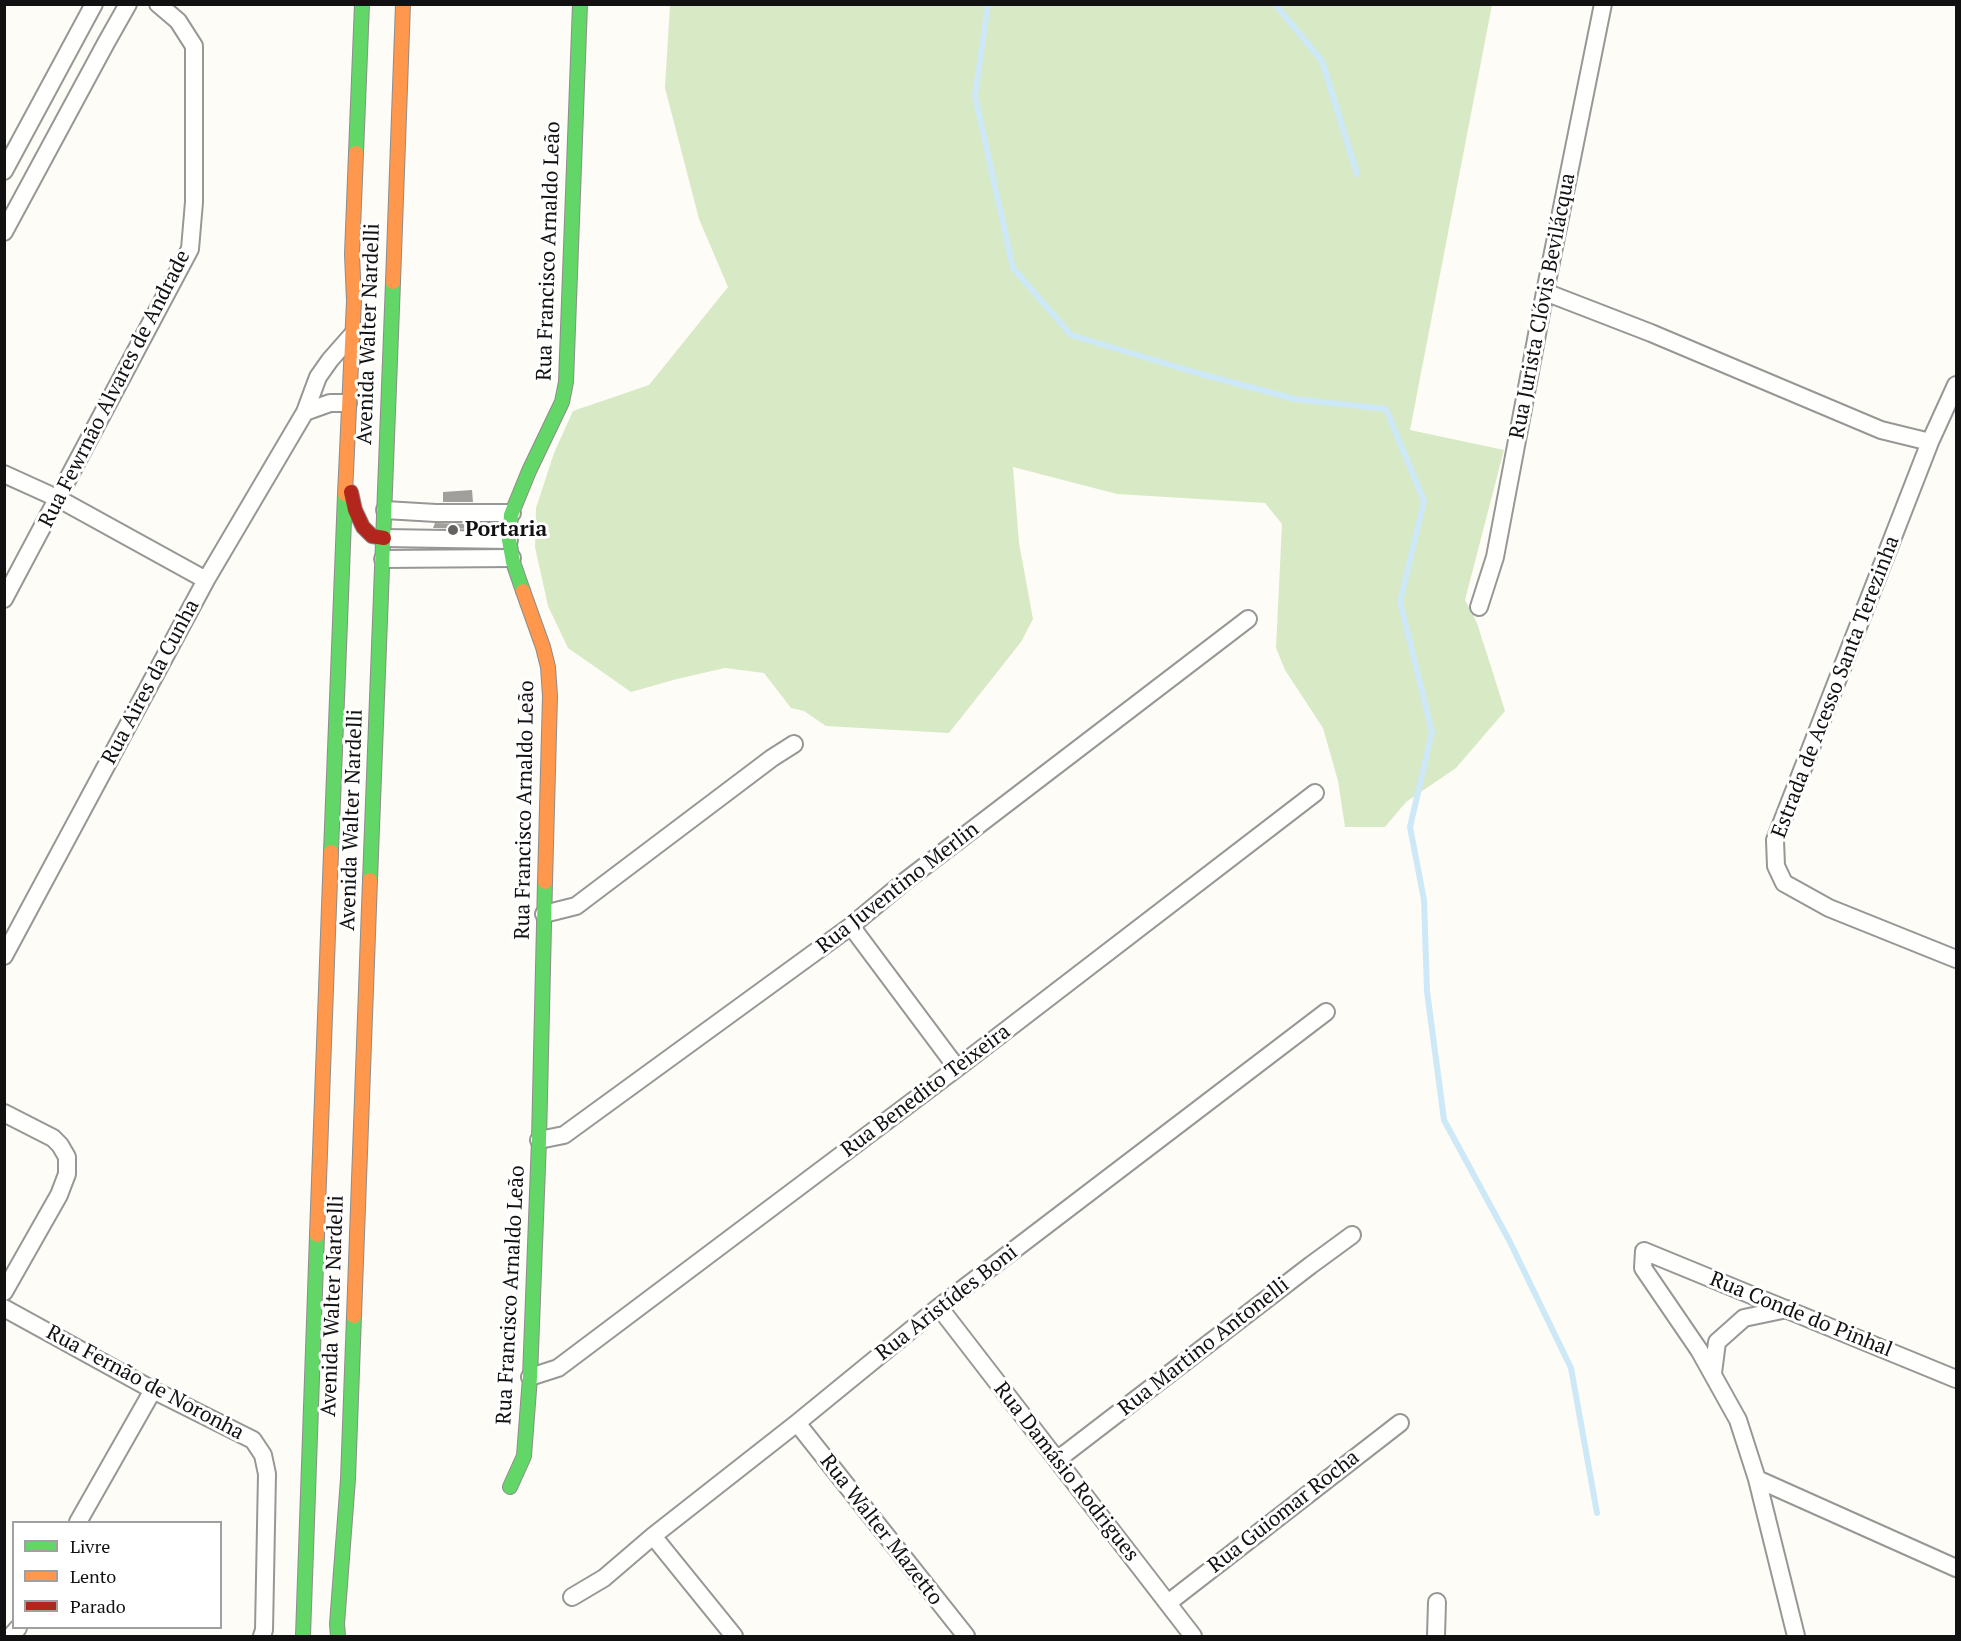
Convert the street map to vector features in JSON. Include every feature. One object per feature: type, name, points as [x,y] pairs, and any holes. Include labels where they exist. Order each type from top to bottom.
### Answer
[{"type":"street","points":[[4,171],[94,4]]},
{"type":"street","points":[[4,232],[129,4]]},
{"type":"street","name":"Rua Fewrnão Alvares de Andrade","points":[[4,599],[190,249],[194,202],[194,46],[178,21],[158,4]]},
{"type":"street","name":"Avenida Walter Nardelli","points":[[303,1636],[345,460],[354,301],[352,254],[362,4]]},
{"type":"street","name":"Avenida Walter Nardelli","points":[[338,1636],[348,1479],[403,4]]},
{"type":"street","name":"Rua Francisco Arnaldo Leão","points":[[510,1487],[524,1456],[530,1377],[539,1140],[550,680],[543,647],[510,549],[511,518],[529,471],[562,402],[566,382],[580,4]]},
{"type":"street","name":"Rua Jurista Clóvis Bevilácqua","points":[[1479,607],[1495,557],[1603,4]]},
{"type":"street","points":[[1545,292],[1651,333],[1881,430],[1930,442]]},
{"type":"street","name":"Rua Aires da Cunha","points":[[4,956],[206,580],[305,412],[318,377],[352,335]]},
{"type":"street","name":"Estrada de Acesso Santa Terezinha","points":[[1956,385],[1930,442],[1775,840],[1776,866],[1784,883],[1829,908],[1956,959]]},
{"type":"street","points":[[305,412],[330,403],[348,403]]},
{"type":"street","points":[[345,460],[358,517],[383,549],[510,549]]},
{"type":"street","points":[[4,474],[59,499],[206,580]]},
{"type":"street","points":[[384,515],[436,513],[511,518]]},
{"type":"street","name":"Rua Juventino Merlin","points":[[539,1140],[564,1135],[851,926],[932,860],[1248,619]]},
{"type":"street","points":[[544,914],[576,906],[772,758],[794,744]]},
{"type":"street","name":"Rua Benedito Teixeira","points":[[530,1377],[558,1368],[957,1068],[1315,793]]},
{"type":"street","points":[[851,926],[957,1068]]},
{"type":"street","name":"Rua Aristídes Boni","points":[[572,1597],[604,1578],[653,1536],[939,1307],[1326,1012]]},
{"type":"street","points":[[4,1113],[53,1138],[67,1157],[67,1174],[59,1195],[4,1292]]},
{"type":"street","name":"Rua Martino Antonelli","points":[[1058,1460],[1352,1235]]},
{"type":"street","name":"Rua Conde do Pinhal","points":[[1713,1373],[1643,1268],[1644,1251],[1956,1379]]},
{"type":"street","name":"Rua Damásio Rodrigues","points":[[939,1307],[1193,1636]]},
{"type":"street","name":"Rua Fernão de Noronha","points":[[4,1308],[153,1390],[253,1440],[264,1455],[267,1474],[264,1630],[262,1636]]},
{"type":"street","points":[[1787,1309],[1744,1318],[1718,1342],[1713,1373],[1738,1420],[1757,1479],[1796,1636]]},
{"type":"street","points":[[79,1521],[153,1390]]},
{"type":"street","name":"Rua Walter Mazetto","points":[[797,1423],[966,1636]]},
{"type":"street","name":"Rua Guiomar Rocha","points":[[1168,1603],[1400,1423]]},
{"type":"street","points":[[1757,1479],[1956,1568]]},
{"type":"street","points":[[653,1536],[734,1636]]},
{"type":"street","points":[[1436,1636],[1437,1602]]},
{"type":"green space","points":[[670,5],[1492,5],[1410,430],[1504,450],[1465,600],[1477,623],[1505,711],[1456,768],[1406,802],[1385,827],[1345,827],[1338,781],[1323,728],[1285,670],[1276,648],[1282,524],[1265,503],[1117,494],[1013,467],[1019,543],[1033,619],[1021,642],[949,733],[826,726],[804,711],[791,708],[764,673],[725,668],[631,692],[568,648],[548,606],[535,547],[536,508],[554,453],[573,411],[649,385],[728,287],[699,219],[665,88]]},
{"type":"building","points":[[472,490],[473,502],[443,502],[443,492]]},
{"type":"building","points":[[435,523],[474,524],[474,529],[433,528]]},
{"type":"waterway","points":[[988,4],[975,96],[1013,268],[1071,335],[1197,373],[1295,399],[1386,409],[1424,501],[1400,602],[1432,732],[1410,827],[1424,900],[1427,991],[1444,1120],[1509,1240],[1571,1368],[1597,1513]]},
{"type":"waterway","points":[[1275,4],[1322,61],[1357,174]]},
{"type":"traffic: fast","points":[[356,153],[362,4]]},
{"type":"traffic: fast","points":[[523,591],[513,562],[509,540],[511,515],[562,402],[566,382],[580,4]]},
{"type":"traffic: fast","points":[[370,880],[393,282]]},
{"type":"traffic: fast","points":[[331,852],[345,494]]},
{"type":"traffic: fast","points":[[510,1487],[524,1456],[530,1377],[539,1140],[545,882]]},
{"type":"traffic: fast","points":[[303,1636],[317,1235]]},
{"type":"traffic: fast","points":[[338,1636],[348,1479],[354,1316]]},
{"type":"traffic: slow","points":[[393,282],[403,4]]},
{"type":"traffic: slow","points":[[345,494],[354,301],[352,254],[356,153]]},
{"type":"traffic: slow","points":[[523,591],[548,667],[550,696],[545,882]]},
{"type":"traffic: slow","points":[[317,1235],[331,852]]},
{"type":"traffic: slow","points":[[354,1316],[370,880]]},
{"type":"traffic: jam","points":[[351,492],[355,510],[363,527],[372,536],[384,538]]},
{"type":"place","name":"Portaria","points":[[453,530]]}]
